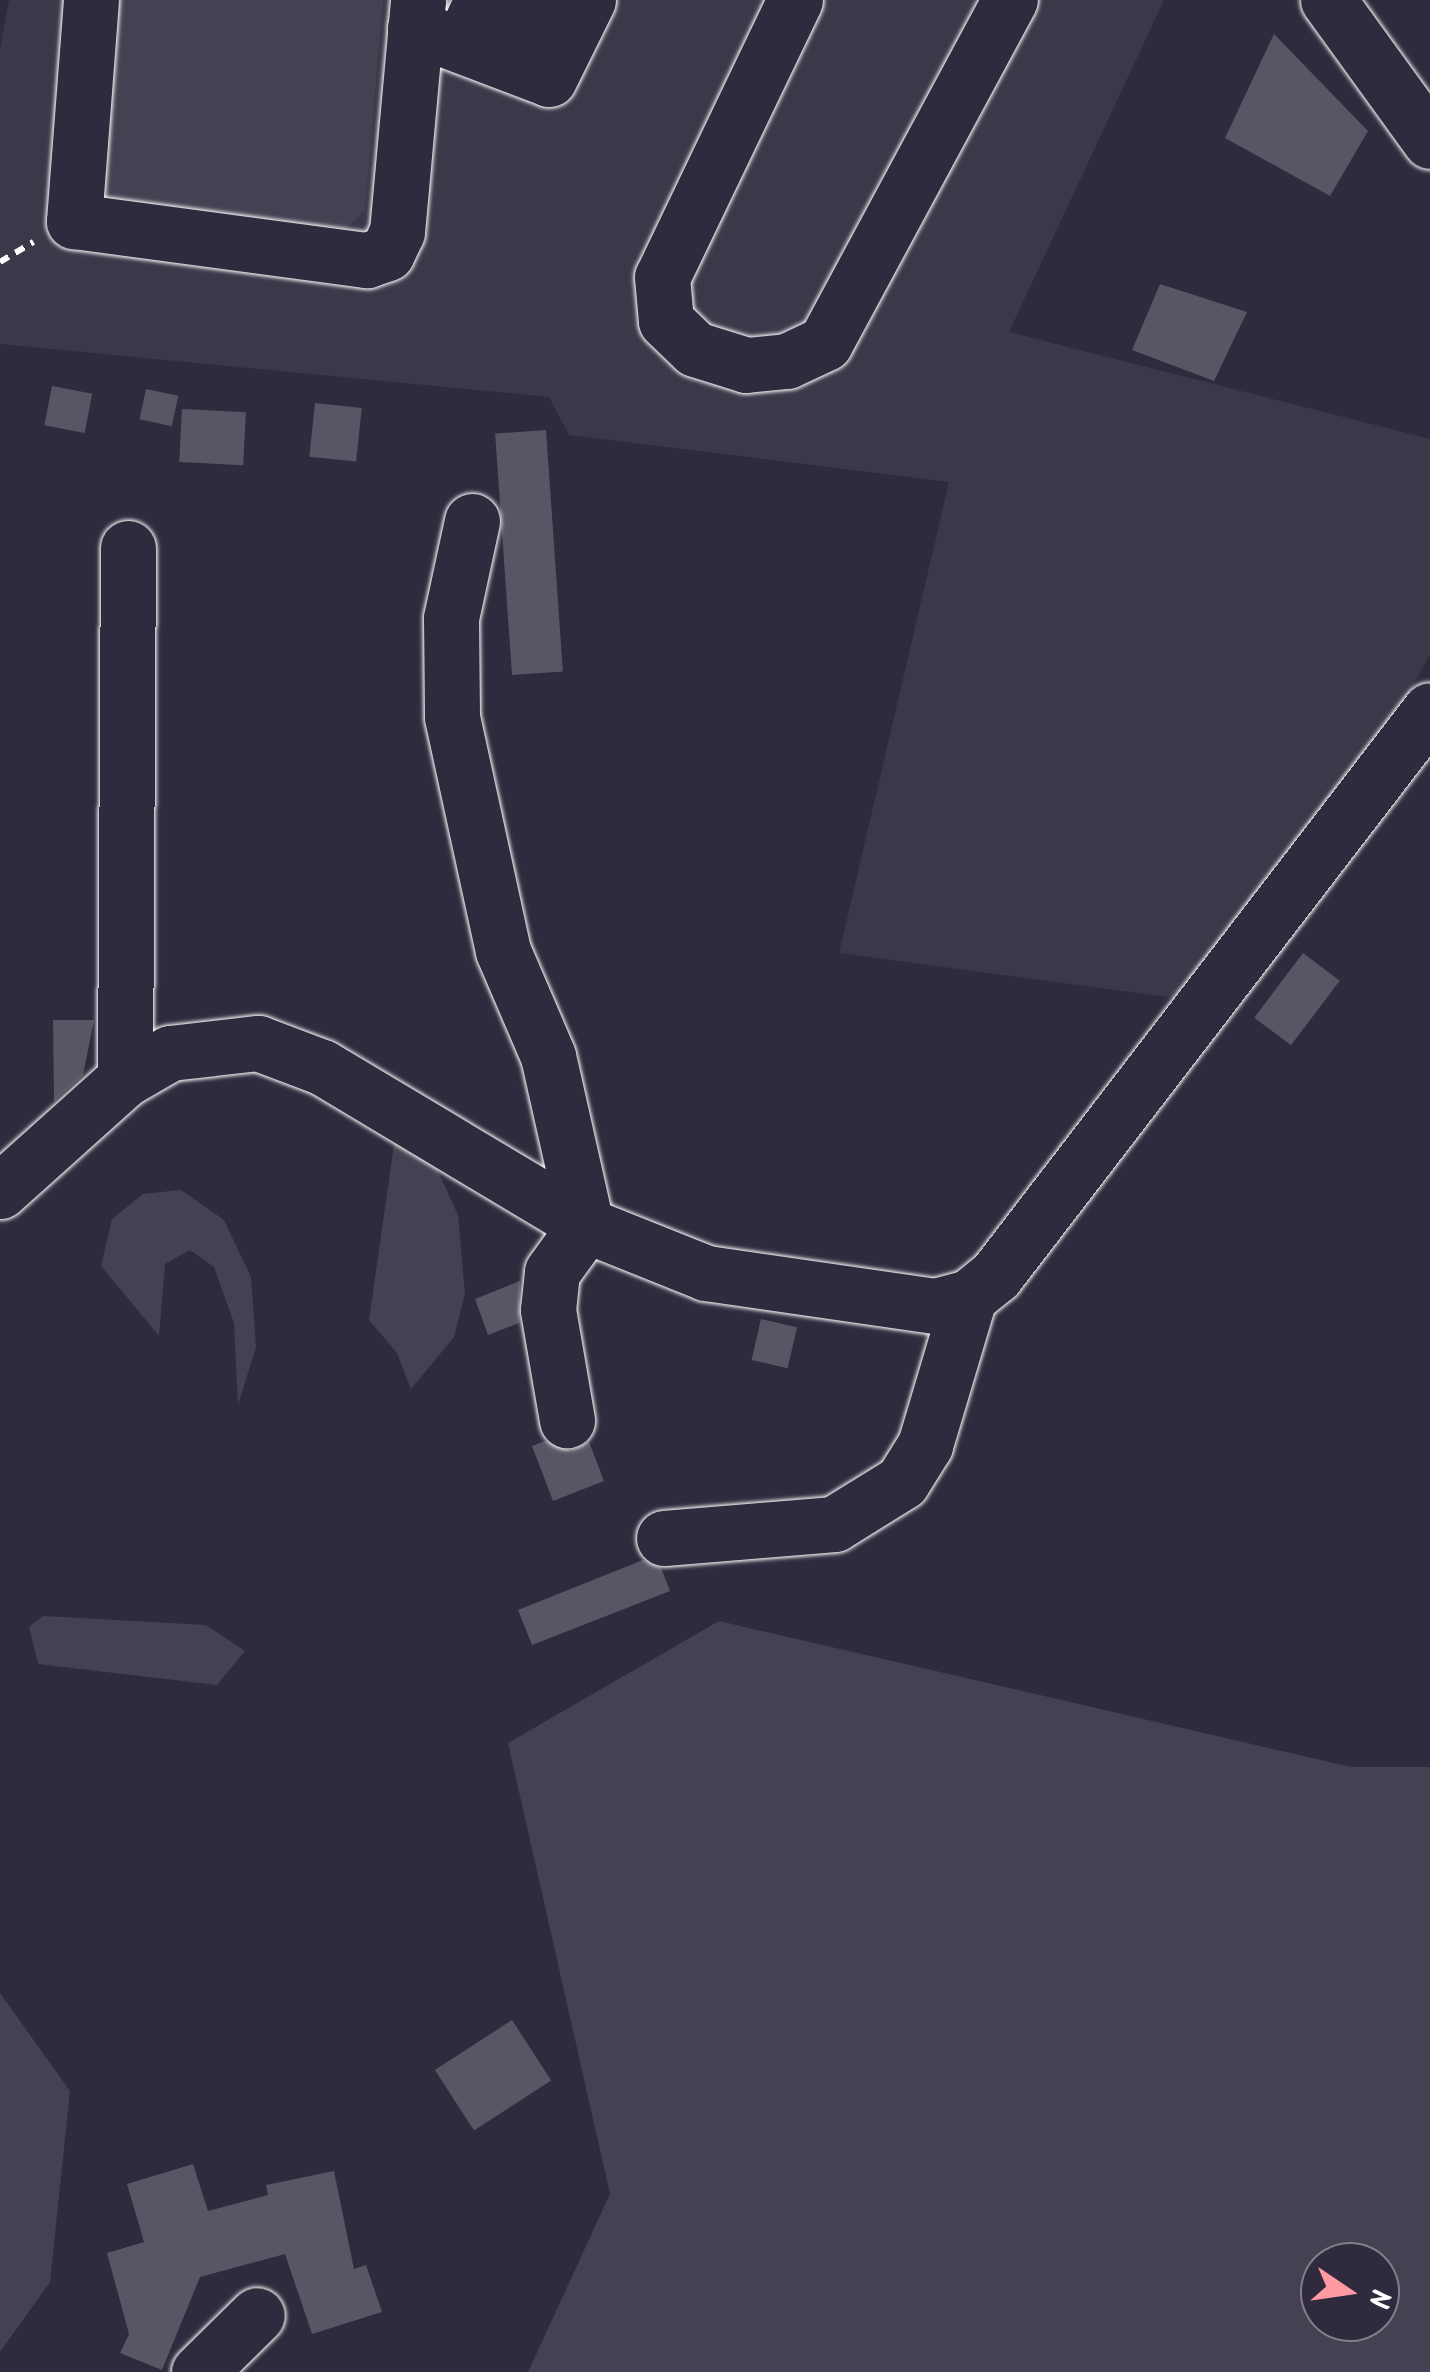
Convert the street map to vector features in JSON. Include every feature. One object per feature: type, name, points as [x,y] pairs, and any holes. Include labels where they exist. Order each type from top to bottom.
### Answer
[{"type":"street","points":[[91,0],[74,221],[367,260],[387,253],[397,232],[457,27]]},
{"type":"street","points":[[457,27],[538,0]]},
{"type":"street","points":[[457,27],[549,79],[588,0]]},
{"type":"street","points":[[795,0],[662,277],[666,321],[695,349],[746,366],[787,361],[825,343],[1010,0]]},
{"type":"street","points":[[1328,0],[1430,142]]},
{"type":"street","points":[[472,521],[451,618],[452,717],[503,951],[548,1056],[586,1224],[552,1272],[548,1310],[567,1420]]},
{"type":"street","points":[[124,1079],[128,548]]},
{"type":"street","points":[[0,1191],[124,1079],[170,1053],[281,1046],[586,1224],[706,1273],[934,1306],[969,1297],[996,1275],[1430,710]]},
{"type":"street","points":[[664,1538],[834,1524],[902,1482],[925,1445],[969,1297]]},
{"type":"street","points":[[199,2372],[257,2315]]},
{"type":"shaded area","points":[[9,0],[1164,0],[1009,332],[1430,439],[1430,655],[1371,759],[1175,998],[839,953],[949,482],[569,435],[549,397],[0,344],[0,49]]},
{"type":"shaded area","points":[[114,0],[383,0],[365,209],[346,230],[94,209]]},
{"type":"shaded area","points":[[399,1110],[428,1149],[458,1215],[465,1294],[454,1337],[411,1389],[397,1353],[369,1320]]},
{"type":"shaded area","points":[[181,1190],[224,1220],[251,1277],[256,1347],[238,1405],[234,1323],[214,1267],[190,1250],[165,1264],[159,1336],[101,1266],[112,1219],[143,1194]]},
{"type":"shaded area","points":[[43,1616],[206,1625],[245,1651],[217,1685],[38,1664],[29,1627]]},
{"type":"shaded area","points":[[719,1621],[1351,1767],[1430,1767],[1430,2372],[528,2372],[610,2194],[508,1743]]},
{"type":"shaded area","points":[[0,1993],[70,2091],[50,2282],[0,2352]]},
{"type":"building","points":[[1274,34],[1368,131],[1330,196],[1225,138]]},
{"type":"building","points":[[1160,284],[1247,312],[1214,381],[1132,350]]},
{"type":"building","points":[[52,386],[92,394],[85,433],[44,425]]},
{"type":"building","points":[[146,389],[178,396],[172,426],[140,419]]},
{"type":"building","points":[[315,403],[362,408],[356,462],[309,457]]},
{"type":"building","points":[[182,409],[246,412],[243,465],[179,462]]},
{"type":"building","points":[[546,430],[563,671],[512,675],[495,434]]},
{"type":"building","points":[[1303,953],[1340,981],[1291,1045],[1254,1018]]},
{"type":"building","points":[[53,1020],[94,1020],[83,1075],[54,1101]]},
{"type":"building","points":[[520,1281],[519,1323],[488,1335],[475,1299]]},
{"type":"building","points":[[761,1319],[797,1327],[788,1368],[752,1360]]},
{"type":"building","points":[[545,1441],[571,1451],[589,1442],[604,1481],[553,1501],[532,1446]]},
{"type":"building","points":[[643,1560],[661,1568],[670,1591],[532,1645],[518,1610]]},
{"type":"building","points":[[512,2020],[551,2080],[474,2130],[435,2070]]},
{"type":"building","points":[[193,2164],[208,2211],[268,2195],[266,2185],[334,2171],[354,2269],[366,2265],[382,2312],[312,2334],[285,2254],[200,2277],[162,2370],[120,2353],[129,2334],[107,2253],[144,2242],[127,2184]]}]
